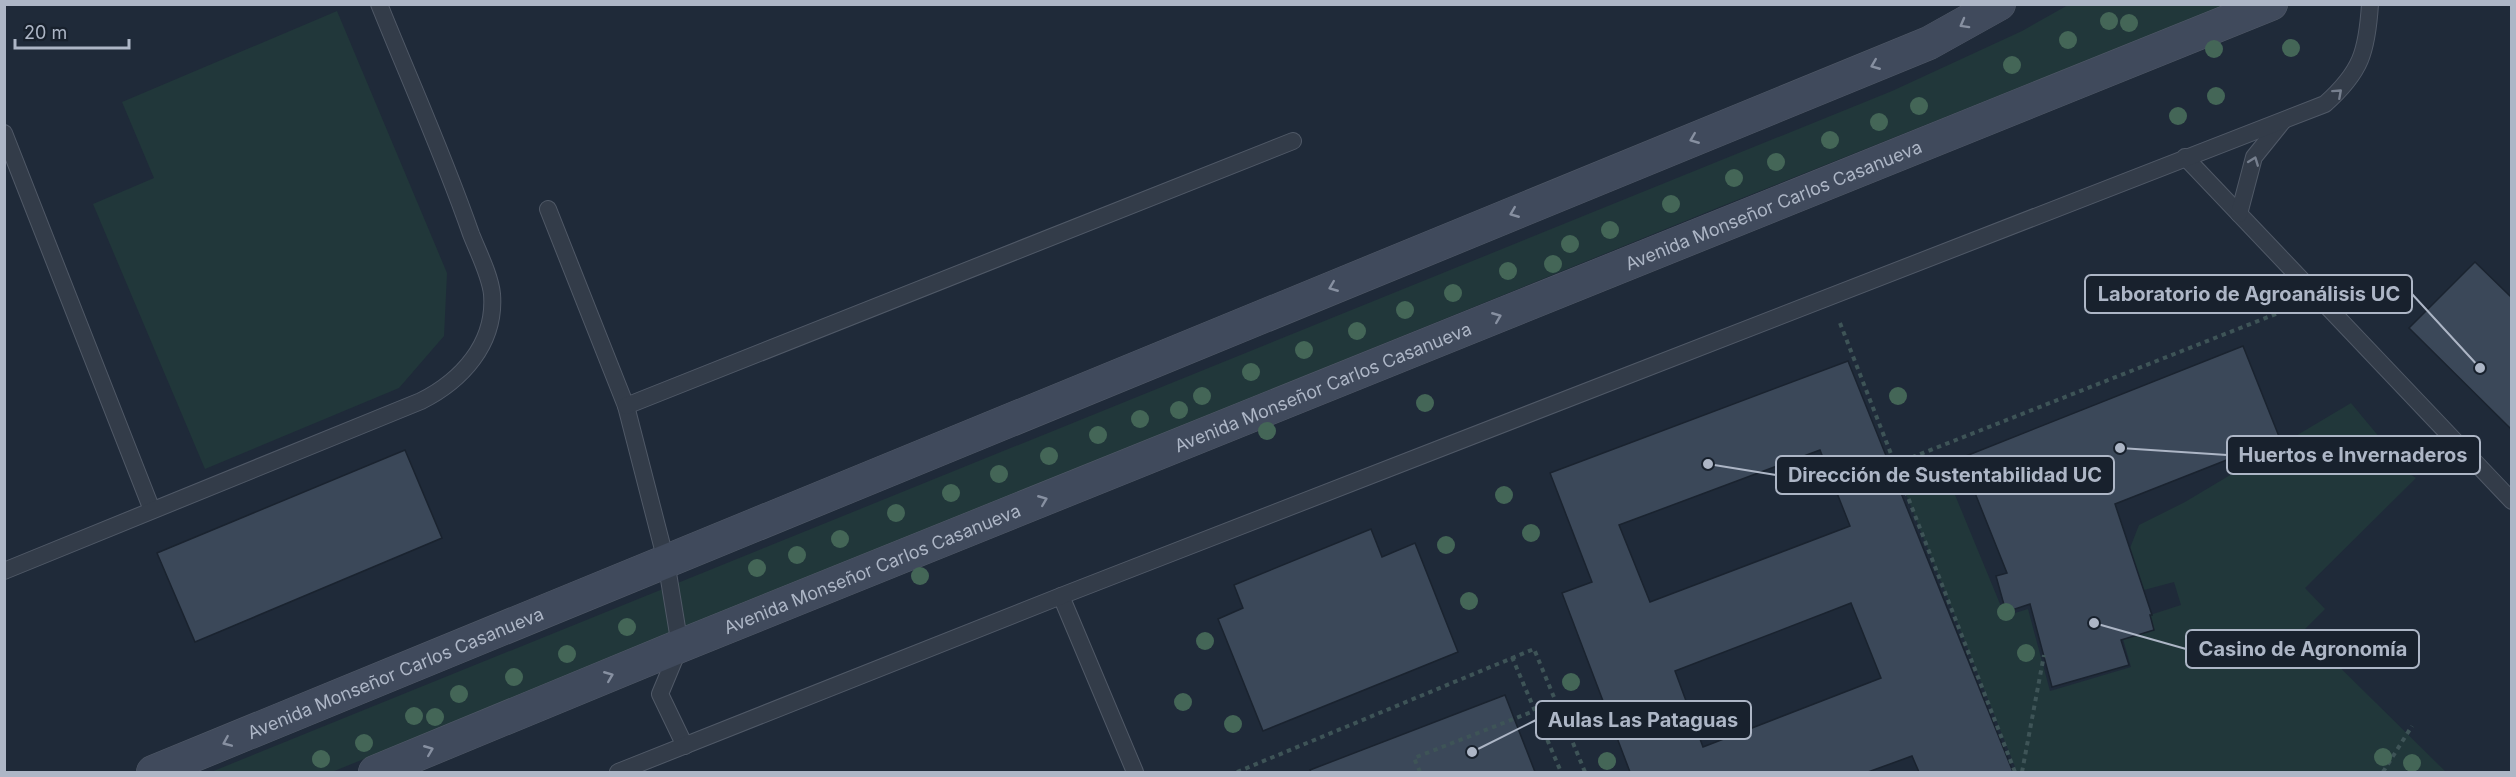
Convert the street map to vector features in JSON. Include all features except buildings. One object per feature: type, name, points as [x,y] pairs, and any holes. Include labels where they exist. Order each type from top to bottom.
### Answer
[{"type":"main road","name":"Avenida Monseñor Carlos Casanueva","points":[[153,772],[1929,43],[1999,4]]},
{"type":"main road","name":"Avenida Monseñor Carlos Casanueva","points":[[375,772],[680,646],[2271,4]]},
{"type":"lane","points":[[4,571],[440,392],[457,379],[481,347],[491,311],[492,293],[465,215],[379,4]]},
{"type":"lane","points":[[618,772],[1061,596],[2325,104],[2348,84],[2362,56],[2370,4]]},
{"type":"lane","points":[[2239,214],[2253,157],[2286,118]]},
{"type":"lane","points":[[4,133],[152,510]]},
{"type":"lane","points":[[626,406],[1293,141]]},
{"type":"lane","points":[[2185,157],[2511,501]]},
{"type":"lane","points":[[548,208],[626,406],[666,561],[680,646],[660,694],[685,746]]},
{"type":"lane","points":[[1061,596],[1135,772]]},
{"type":"path","points":[[1829,296],[2015,772]]},
{"type":"path","points":[[1895,464],[2318,298]]},
{"type":"path","points":[[1237,772],[1534,649],[1585,772]]},
{"type":"path","points":[[2022,772],[2044,655]]},
{"type":"path","points":[[1512,657],[1561,772]]},
{"type":"path","points":[[1420,772],[1414,758],[1534,711]]},
{"type":"path","points":[[2383,772],[2412,726]]},
{"type":"green space","points":[[2068,5],[2227,5],[1722,206],[332,772],[211,772],[1892,91],[2022,31]]},
{"type":"green space","points":[[337,11],[447,273],[444,336],[399,388],[205,469],[93,204],[154,178],[122,102]]},
{"type":"green space","points":[[2351,403],[2410,474],[2416,478],[2305,588],[2325,609],[2303,631],[2446,772],[2017,772],[1900,479],[1941,461],[2005,616],[2028,609],[2050,691],[2131,667],[2123,639],[2154,630],[2150,615],[2181,605],[2174,582],[2144,590],[2130,548],[2139,525],[2185,502]]},
{"type":"place","name":"Laboratorio de Agroanálisis UC","points":[[2480,368]]},
{"type":"place","name":"Huertos e Invernaderos","points":[[2120,448]]},
{"type":"place","name":"Dirección de Sustentabilidad UC","points":[[1708,464]]},
{"type":"place","name":"Casino de Agronomía","points":[[2094,623]]},
{"type":"place","name":"Aulas Las Pataguas","points":[[1472,752]]}]
